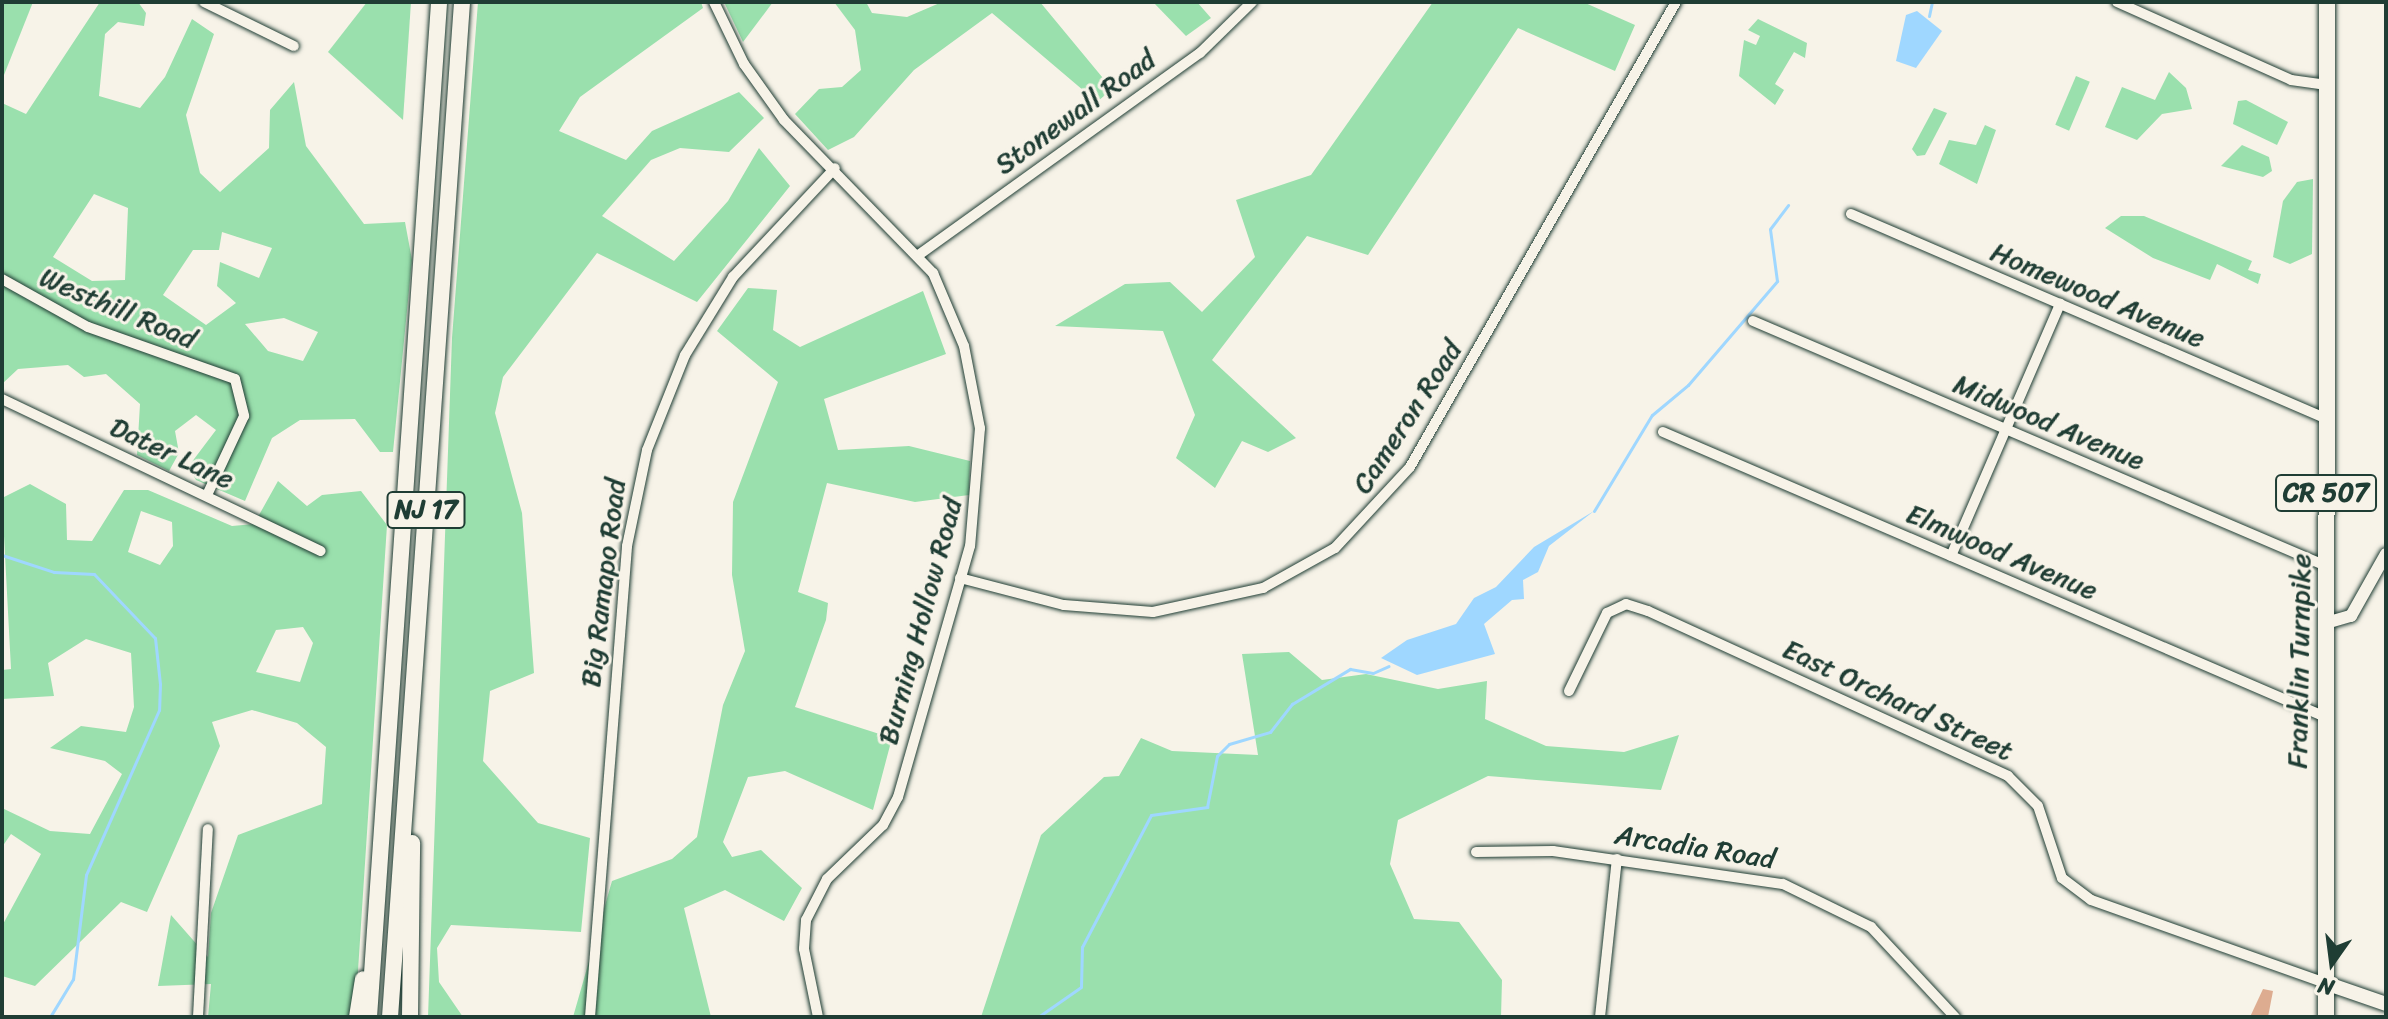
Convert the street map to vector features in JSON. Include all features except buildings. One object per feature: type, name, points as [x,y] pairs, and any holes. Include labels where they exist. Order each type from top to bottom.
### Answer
[{"type":"main road","name":"NJ 17","points":[[369,1017],[439,2]]},
{"type":"main road","name":"NJ 17","points":[[390,1017],[462,2]]},
{"type":"main road","name":"Franklin Turnpike","points":[[2327,2],[2326,623],[2323,716],[2328,984]]},
{"type":"main road","points":[[410,738],[410,1017]]},
{"type":"main road","points":[[357,1017],[375,931]]},
{"type":"main road","points":[[2328,984],[2386,1004]]},
{"type":"main road","name":"CR 507","points":[[2326,1017],[2328,984]]},
{"type":"street","points":[[204,2],[294,46]]},
{"type":"street","name":"Burning Hollow Road","points":[[714,2],[761,92],[920,254],[954,315],[977,402],[979,492],[960,578],[892,812],[810,906],[804,949],[818,1017]]},
{"type":"street","name":"Stonewall Road","points":[[920,254],[1200,53],[1252,2]]},
{"type":"street","name":"Cameron Road","points":[[960,578],[1064,605],[1153,612],[1254,592],[1335,548],[1410,467],[1676,2]]},
{"type":"street","points":[[2117,2],[2291,80],[2327,85]]},
{"type":"street","name":"Big Ramapo Road","points":[[590,1017],[627,546],[647,450],[685,355],[733,277],[835,168]]},
{"type":"street","name":"Homewood Avenue","points":[[1851,214],[2327,419]]},
{"type":"street","name":"Westhill Road","points":[[2,279],[88,327],[235,379],[244,416],[207,495]]},
{"type":"street","points":[[1951,556],[2060,304]]},
{"type":"street","name":"Midwood Avenue","points":[[1753,321],[2326,566]]},
{"type":"street","name":"Dater Lane","points":[[2,399],[321,551]]},
{"type":"street","name":"Elmwood Avenue","points":[[1663,432],[2323,716]]},
{"type":"street","points":[[2326,623],[2351,616],[2386,554]]},
{"type":"street","name":"East Orchard Street","points":[[1569,691],[1607,613],[1626,604],[1648,611],[2008,776],[2038,806],[2062,878],[2091,900],[2328,984]]},
{"type":"street","points":[[198,1017],[208,829]]},
{"type":"street","name":"Arcadia Road","points":[[1476,852],[1523,848],[1757,877],[1855,916],[1955,1017]]},
{"type":"street","points":[[1600,1017],[1617,859]]},
{"type":"green space","points":[[2,2],[33,2],[2,80]]},
{"type":"green space","points":[[100,2],[138,2],[146,13],[144,26],[118,22],[105,34],[99,96],[140,108],[165,77],[192,19],[214,34],[186,115],[200,173],[220,192],[269,148],[270,110],[294,82],[306,146],[364,224],[405,222],[412,260],[393,452],[380,452],[355,419],[300,420],[272,438],[245,501],[196,480],[188,467],[216,430],[196,415],[175,431],[179,453],[169,471],[137,455],[140,404],[106,374],[84,377],[68,365],[18,369],[2,384],[2,103],[26,114]],"holes":[[[94,194],[128,208],[125,280],[92,281],[53,257]],[[222,232],[272,248],[259,278],[220,262],[217,286],[236,303],[206,325],[163,295],[193,250],[219,250]],[[284,318],[318,332],[303,361],[268,351],[245,324]]]},
{"type":"green space","points":[[367,2],[411,2],[403,120],[328,52]]},
{"type":"green space","points":[[478,2],[701,2],[703,8],[580,97],[559,131],[626,160],[652,131],[739,92],[764,118],[729,152],[680,148],[651,160],[602,216],[674,261],[728,201],[759,148],[790,186],[697,302],[597,253],[503,377],[495,413],[522,513],[534,673],[490,691],[483,761],[538,823],[590,838],[581,932],[451,925],[437,948],[439,982],[463,1017],[428,1017],[452,338]]},
{"type":"green space","points":[[724,2],[773,2],[743,42]]},
{"type":"green space","points":[[834,2],[866,2],[872,13],[907,17],[942,2],[1040,2],[1112,89],[1097,102],[992,13],[914,70],[854,137],[828,150],[795,114],[819,89],[842,87],[861,70],[855,30]]},
{"type":"green space","points":[[1153,2],[1197,2],[1211,18],[1186,36]]},
{"type":"green space","points":[[1433,2],[1583,2],[1635,25],[1615,71],[1518,28],[1368,255],[1307,236],[1212,360],[1296,438],[1268,452],[1242,441],[1215,488],[1176,458],[1195,415],[1163,331],[1055,326],[1125,284],[1170,282],[1202,312],[1255,257],[1236,200],[1311,175]]},
{"type":"green space","points":[[1758,19],[1807,43],[1805,58],[1794,52],[1775,84],[1784,90],[1775,105],[1739,76],[1744,40],[1756,45],[1760,36],[1748,30]]},
{"type":"green space","points":[[2169,72],[2186,88],[2192,109],[2162,114],[2137,140],[2105,127],[2122,87],[2155,100]]},
{"type":"green space","points":[[2076,76],[2090,82],[2069,131],[2055,125]]},
{"type":"green space","points":[[2246,100],[2288,122],[2277,145],[2233,124],[2238,101]]},
{"type":"green space","points":[[1934,108],[1947,113],[1925,155],[1917,156],[1912,149]]},
{"type":"green space","points":[[1985,125],[1996,130],[1977,184],[1939,164],[1949,140],[1976,145]]},
{"type":"green space","points":[[2242,145],[2269,157],[2272,171],[2263,177],[2221,166]]},
{"type":"green space","points":[[2313,179],[2312,254],[2290,264],[2273,257],[2283,201],[2297,182]]},
{"type":"green space","points":[[2121,216],[2144,216],[2252,261],[2248,270],[2261,274],[2258,284],[2217,264],[2210,280],[2153,258],[2105,228]]},
{"type":"green space","points":[[748,288],[777,290],[773,330],[800,347],[923,291],[946,354],[824,399],[838,450],[909,446],[970,461],[969,495],[915,502],[827,483],[798,592],[828,603],[826,620],[795,707],[892,738],[873,810],[785,771],[748,777],[723,842],[732,857],[761,850],[802,888],[784,921],[725,890],[684,908],[711,1017],[573,1017],[612,881],[672,859],[697,837],[723,705],[745,651],[732,575],[733,502],[778,382],[717,331]]},
{"type":"green space","points":[[278,481],[307,506],[322,495],[361,491],[387,525],[355,1017],[208,1017],[211,984],[158,986],[171,915],[208,957],[211,913],[238,835],[322,804],[326,747],[297,723],[252,710],[212,722],[220,746],[147,912],[121,902],[35,986],[2,976],[2,926],[41,854],[11,834],[2,847],[2,808],[50,831],[90,834],[122,774],[105,761],[50,748],[81,726],[126,732],[134,707],[131,653],[86,639],[48,663],[54,696],[2,699],[2,670],[11,669],[2,498],[30,484],[66,504],[67,540],[92,541],[124,490],[148,490],[232,526],[254,524]],"holes":[[[141,511],[172,522],[173,546],[160,565],[128,552]],[[303,627],[313,643],[300,682],[256,672],[276,630]]]},
{"type":"green space","points":[[1289,652],[1322,680],[1366,674],[1438,689],[1487,681],[1485,719],[1546,746],[1624,752],[1679,735],[1661,790],[1488,776],[1398,820],[1390,864],[1414,919],[1459,922],[1502,980],[1501,1017],[981,1017],[1041,835],[1104,777],[1119,776],[1141,738],[1172,751],[1258,755],[1242,654]]},
{"type":"water","points":[[1917,11],[1942,31],[1916,68],[1896,61],[1906,15]]},
{"type":"water","points":[[1594,511],[1549,546],[1538,572],[1523,580],[1524,599],[1512,600],[1484,624],[1495,654],[1417,675],[1381,658],[1407,640],[1456,624],[1474,598],[1496,587],[1534,547]]},
{"type":"waterway","points":[[1929,16],[1932,2]]},
{"type":"waterway","points":[[1594,511],[1652,415],[1688,385],[1777,281],[1770,229],[1788,205]]},
{"type":"waterway","points":[[2,555],[54,572],[94,574],[155,638],[160,684],[159,710],[86,875],[73,979],[50,1017]]},
{"type":"waterway","points":[[1038,1017],[1081,987],[1082,947],[1151,815],[1207,807],[1217,756],[1229,744],[1270,732],[1292,704],[1350,669],[1373,673],[1389,666]]}]
